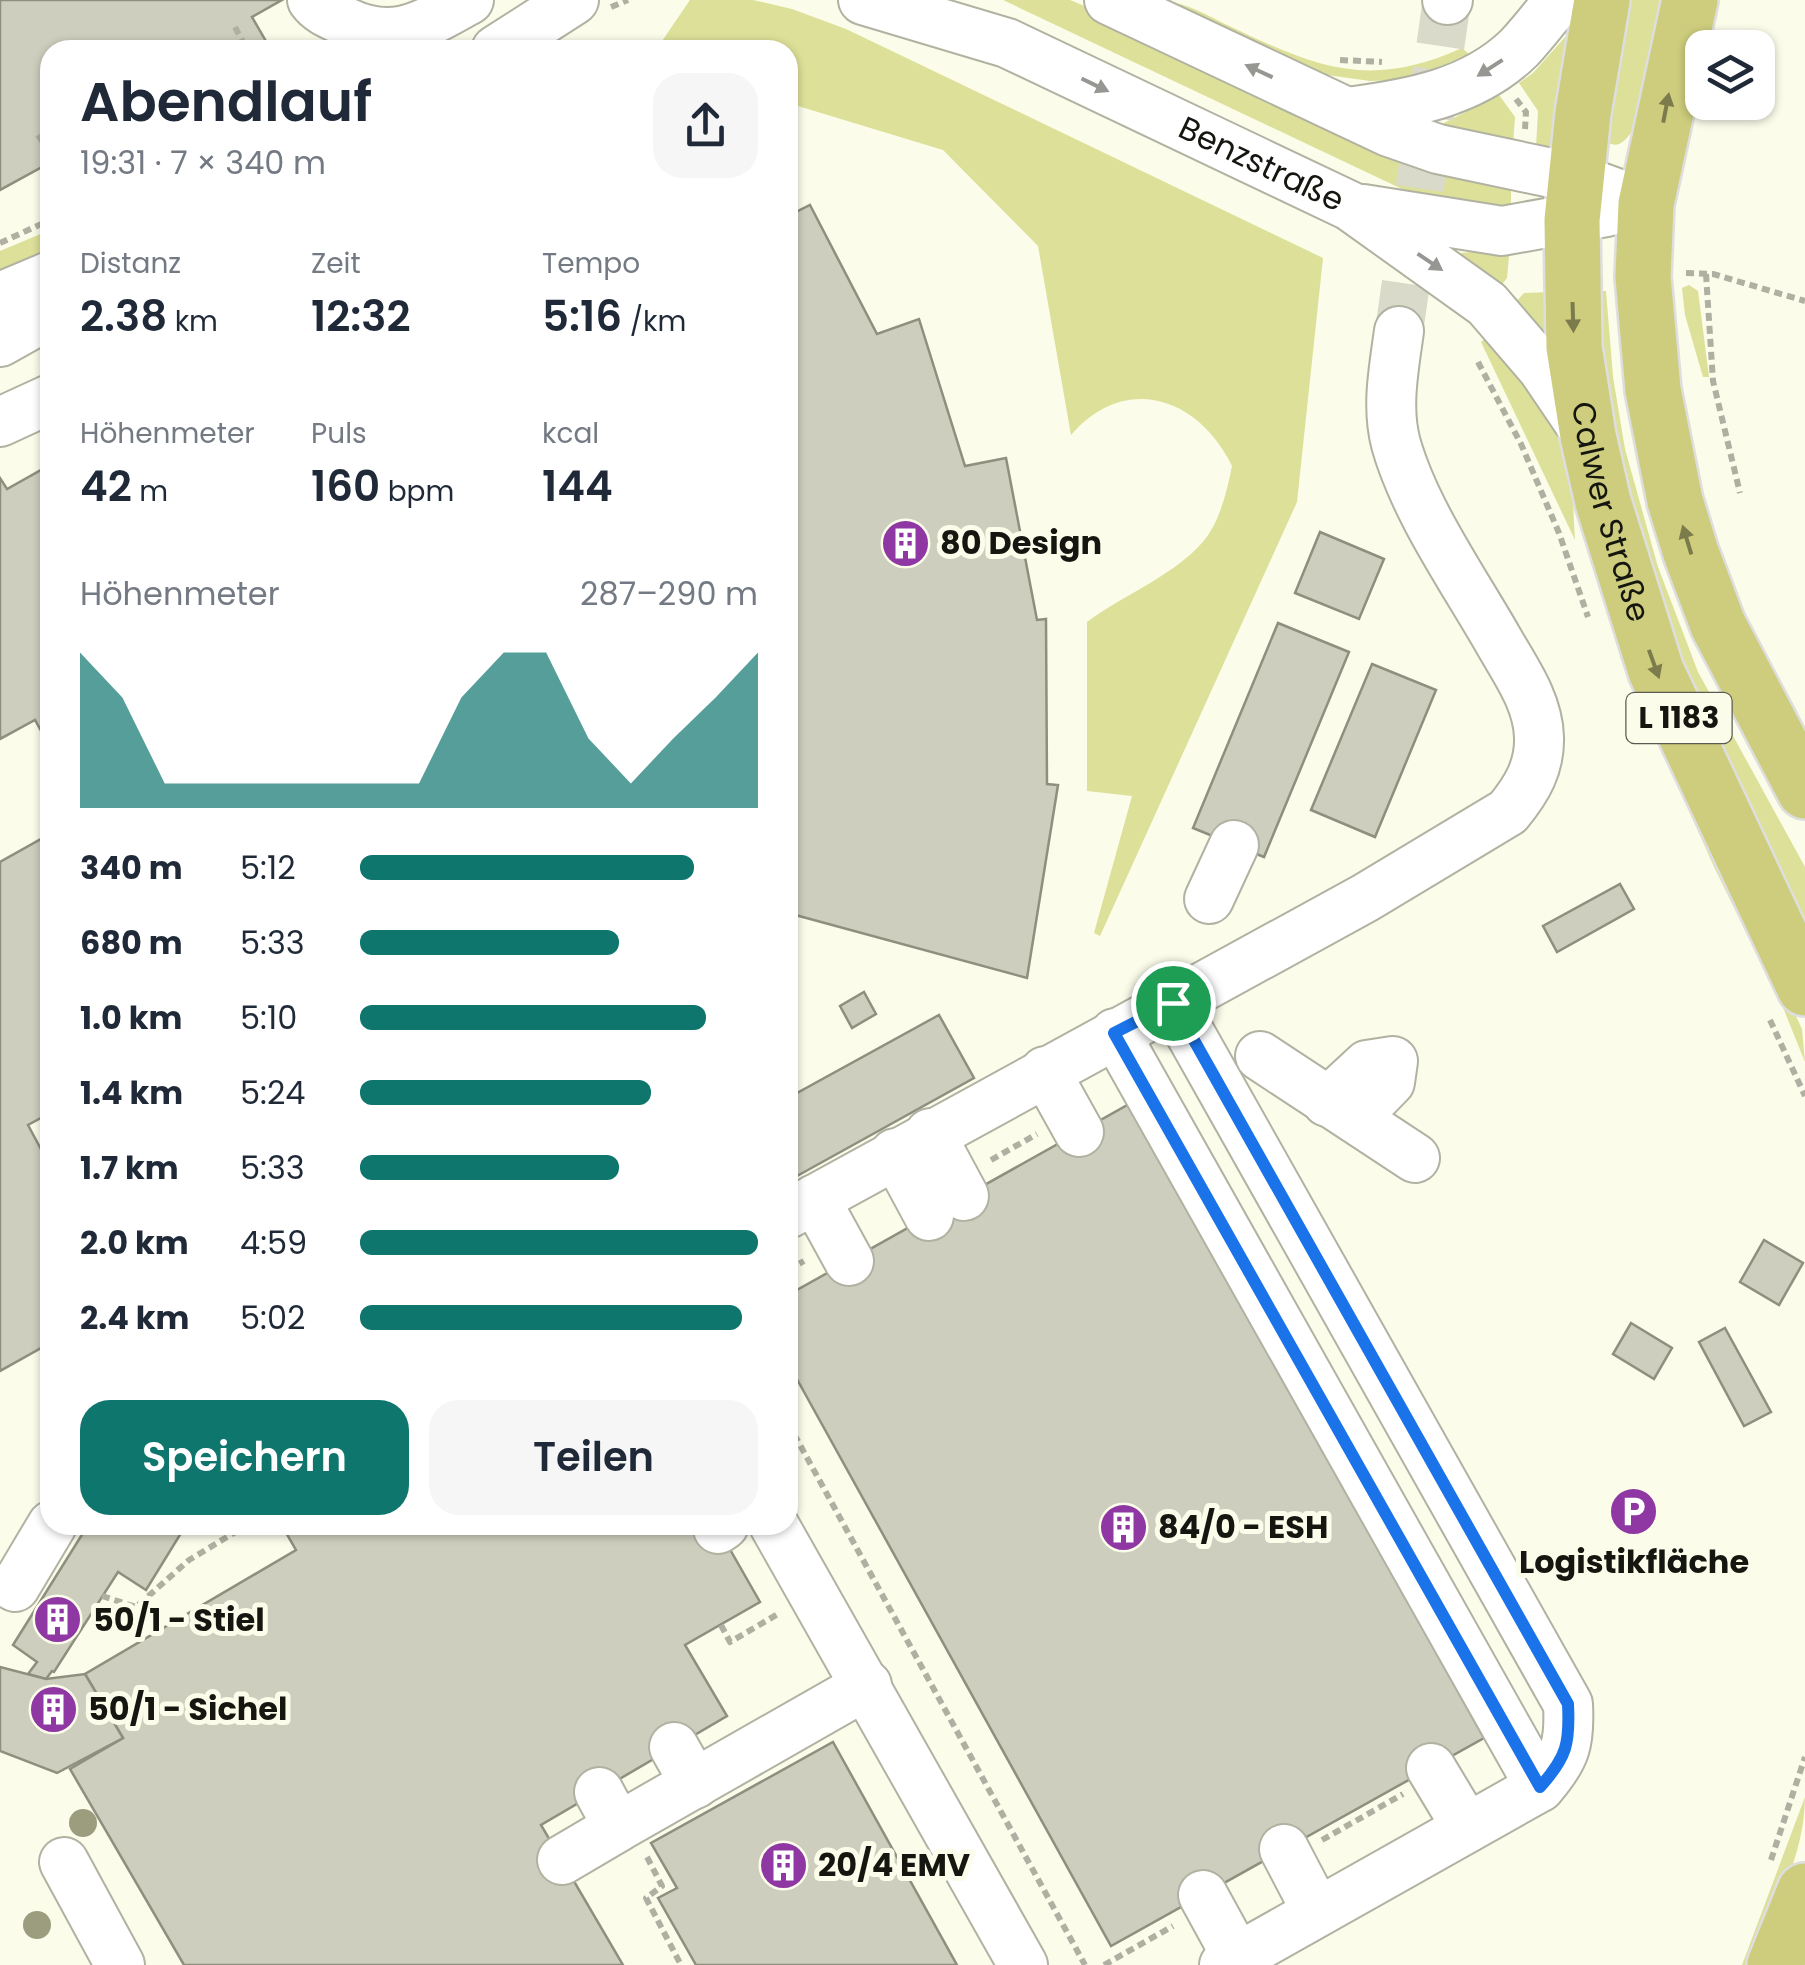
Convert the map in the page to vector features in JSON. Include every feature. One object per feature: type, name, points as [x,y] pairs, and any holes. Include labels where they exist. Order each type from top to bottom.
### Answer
[{"type":"main road","name":"Calwer Straße","points":[[1602,0],[1574,199],[1574,348],[1588,436],[1603,502],[1656,671],[1805,988]]},
{"type":"main road","name":"Calwer Straße","points":[[1690,0],[1646,204],[1644,301],[1653,390],[1675,501],[1718,625],[1805,791]]},
{"type":"main road","points":[[1775,1965],[1805,1891]]},
{"type":"street","points":[[312,0],[318,8],[369,34],[392,34],[429,22],[468,0]]},
{"type":"street","points":[[457,40],[507,0]]},
{"type":"street","points":[[512,40],[574,0]]},
{"type":"street","name":"Benzstraße","points":[[862,0],[1007,43],[1350,206],[1487,304],[1542,368],[1588,436]]},
{"type":"street","points":[[958,0],[1007,43]]},
{"type":"street","points":[[1109,0],[1388,132],[1574,199],[1646,204]]},
{"type":"street","points":[[1348,112],[1446,93],[1494,69],[1518,48],[1559,0]]},
{"type":"street","points":[[1350,206],[1502,231],[1574,199]]},
{"type":"street","points":[[0,296],[40,290]]},
{"type":"street","points":[[0,342],[40,299]]},
{"type":"street","points":[[844,1251],[801,1206],[1365,898],[1508,812],[1524,793],[1534,772],[1539,734],[1534,706],[1425,513],[1396,443],[1390,396],[1400,331]]},
{"type":"street","points":[[0,422],[40,404]]},
{"type":"street","points":[[1209,899],[1234,845]]},
{"type":"street","points":[[1173,1003],[1568,1704],[1570,1738],[1559,1765],[1540,1787],[1230,1961],[1206,1900]]},
{"type":"street","points":[[1114,1033],[1385,1537],[1540,1787]]},
{"type":"street","points":[[1260,1056],[1414,1158]]},
{"type":"street","points":[[1045,1071],[1075,1124]]},
{"type":"street","points":[[912,1143],[950,1197]]},
{"type":"street","points":[[1385,1537],[1450,1493]]},
{"type":"street","points":[[15,1587],[46,1535]]},
{"type":"street","points":[[780,1535],[1023,1965]]},
{"type":"street","points":[[562,1860],[619,1820],[684,1765],[867,1685]]},
{"type":"street","points":[[1433,1771],[1466,1828]]},
{"type":"street","points":[[1287,1854],[1317,1912]]},
{"type":"street","points":[[64,1862],[120,1965]]},
{"type":"path","points":[[235,27],[242,40]]},
{"type":"path","points":[[1334,58],[1387,62]]},
{"type":"path","points":[[0,243],[40,225]]},
{"type":"path","points":[[1682,273],[1706,274],[1805,301]]},
{"type":"path","points":[[1706,274],[1713,381],[1740,493]]},
{"type":"path","points":[[950,1197],[1075,1124]]},
{"type":"path","points":[[798,1267],[844,1251]]},
{"type":"path","points":[[798,1441],[1085,1965]]},
{"type":"path","points":[[102,1596],[136,1606],[189,1560],[230,1535]]},
{"type":"path","points":[[722,1625],[730,1642],[813,1593]]},
{"type":"path","points":[[1287,1854],[1433,1771]]},
{"type":"path","points":[[619,1820],[662,1886],[646,1898],[681,1965]]},
{"type":"path","points":[[1104,1965],[1206,1900]]},
{"type":"green space","points":[[690,0],[753,0],[792,9],[846,29],[1323,258],[1297,502],[1100,936],[1094,933],[1132,796],[1087,791],[1087,622],[1174,568],[1203,542],[1220,512],[1232,466],[1201,424],[1160,401],[1137,399],[1115,404],[1092,415],[1071,435],[1038,246],[943,150],[798,106],[798,40],[663,40]]},
{"type":"green space","points":[[1003,0],[1070,0],[1511,184],[1511,210],[1421,198]]},
{"type":"green space","points":[[1153,0],[1190,8],[1286,52],[1341,68],[1397,68],[1462,48],[1469,54],[1423,74],[1394,80],[1370,81],[1313,73]]},
{"type":"green space","points":[[1626,0],[1671,0],[1638,121],[1629,136],[1615,145],[1604,141]]},
{"type":"green space","points":[[1566,36],[1553,150],[1536,147],[1538,111],[1519,83]]},
{"type":"green space","points":[[1499,95],[1515,117],[1513,144],[1438,126]]},
{"type":"green space","points":[[40,234],[40,255],[17,277],[0,284],[0,251]]},
{"type":"green space","points":[[1461,253],[1509,256],[1507,278],[1499,288],[1460,258]]},
{"type":"green space","points":[[1689,285],[1698,291],[1709,377],[1703,377],[1685,315],[1682,288]]},
{"type":"green space","points":[[1594,291],[1606,291],[1613,377],[1625,449],[1658,567],[1698,672],[1805,867],[1805,936],[1681,668],[1624,507]]},
{"type":"green space","points":[[1550,292],[1547,335],[1515,303],[1524,293]]},
{"type":"green space","points":[[1488,336],[1533,392],[1560,437],[1570,475],[1575,540],[1481,342]]},
{"type":"green space","points":[[1619,655],[1645,695],[1802,1029],[1805,1062],[1782,1005],[1715,869]]},
{"type":"green space","points":[[1805,1797],[1794,1862],[1751,1965],[1742,1965]]},
{"type":"building","points":[[0,0],[282,0],[252,17],[265,40],[40,40],[40,168],[0,190]]},
{"type":"building","name":"80 Design","points":[[810,205],[877,334],[919,319],[965,466],[1006,458],[1037,620],[1046,619],[1047,784],[1058,785],[1027,978],[798,916],[798,211]]},
{"type":"building","points":[[40,471],[40,729],[35,720],[0,739],[0,478],[7,489]]},
{"type":"building","points":[[1320,532],[1384,559],[1359,619],[1295,593]]},
{"type":"building","points":[[1278,623],[1349,652],[1264,857],[1193,828]]},
{"type":"building","points":[[1372,664],[1436,690],[1375,837],[1311,810]]},
{"type":"building","points":[[40,840],[40,1118],[28,1125],[40,1147],[40,1349],[0,1371],[0,862]]},
{"type":"building","points":[[1620,884],[1634,909],[1557,952],[1543,926]]},
{"type":"building","points":[[864,992],[876,1014],[852,1028],[840,1006]]},
{"type":"building","points":[[939,1015],[974,1078],[798,1175],[798,1093]]},
{"type":"building","name":"84/0 - ESH","points":[[1131,1103],[1484,1738],[1111,1946],[798,1381],[798,1289]]},
{"type":"building","points":[[1764,1240],[1803,1263],[1779,1305],[1740,1282]]},
{"type":"building","points":[[1631,1323],[1672,1348],[1654,1379],[1613,1354]]},
{"type":"building","points":[[1725,1328],[1771,1412],[1744,1426],[1699,1342]]},
{"type":"building","name":"50/1 - Stiel","points":[[82,1535],[180,1535],[146,1590],[118,1572],[46,1679],[28,1674],[37,1662],[13,1645]]},
{"type":"building","points":[[287,1535],[722,1535],[760,1602],[685,1645],[727,1716],[541,1825],[623,1965],[184,1965],[70,1769],[123,1738],[85,1674],[296,1550]]},
{"type":"building","name":"50/1 - Sichel","points":[[0,1667],[46,1679],[85,1674],[123,1738],[57,1773],[0,1751]]},
{"type":"building","name":"20/4 EMV","points":[[833,1742],[957,1965],[696,1965],[658,1898],[677,1888],[651,1843]]},
{"type":"tunnel","points":[[1399,331],[1447,0]]},
{"type":"place","name":"80 Design","points":[[905,543]]},
{"type":"place","name":"Logistikfläche","points":[[1634,1512]]},
{"type":"place","name":"84/0 - ESH","points":[[1123,1527]]},
{"type":"place","name":"50/1 - Stiel","points":[[58,1620]]},
{"type":"place","name":"50/1 - Sichel","points":[[53,1709]]},
{"type":"place","name":"20/4 EMV","points":[[783,1865]]},
{"type":"route","points":[[1173,1003],[1568,1704],[1570,1738],[1559,1765],[1540,1787],[1114,1033],[1173,1003]]}]
